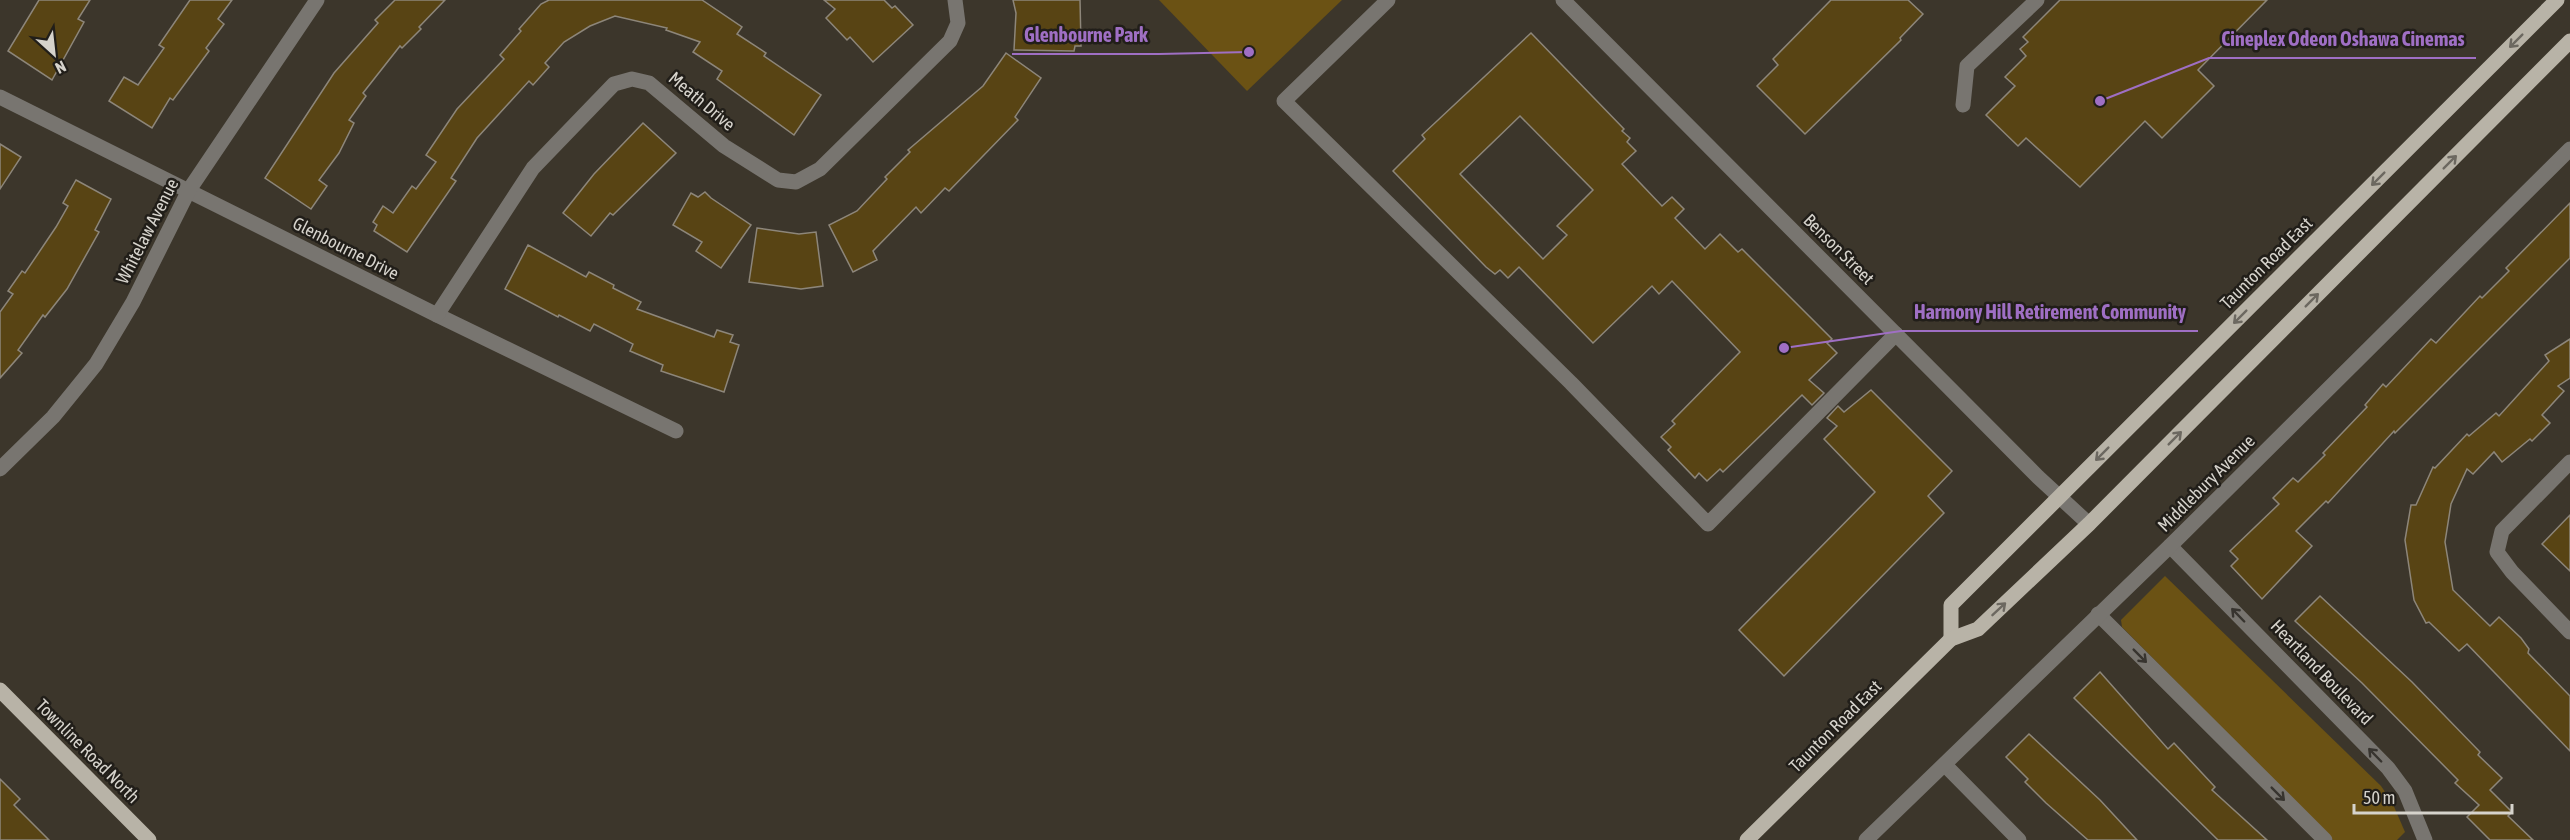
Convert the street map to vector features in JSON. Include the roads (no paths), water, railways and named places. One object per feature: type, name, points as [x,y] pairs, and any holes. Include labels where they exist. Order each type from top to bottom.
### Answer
[{"type":"main road","name":"Taunton Road East","points":[[1951,639],[1951,605],[2557,0]]},
{"type":"main road","name":"Taunton Road East","points":[[1747,840],[1951,639],[1978,629],[2089,524],[2570,41]]},
{"type":"main road","name":"Townline Road North","points":[[0,690],[149,840]]},
{"type":"street","name":"Whitelaw Avenue","points":[[0,469],[53,417],[96,364],[133,302],[189,190],[317,0]]},
{"type":"street","name":"Meath Drive","points":[[436,315],[533,168],[614,84],[632,79],[649,83],[724,146],[769,176],[778,180],[796,182],[820,169],[950,41],[958,23],[955,0]]},
{"type":"street","points":[[1388,0],[1284,101],[1571,383],[1708,524],[1896,334]]},
{"type":"street","name":"Benson Street","points":[[1563,0],[2089,524]]},
{"type":"street","points":[[1963,105],[1967,66],[2037,0]]},
{"type":"street","name":"Glenbourne Drive","points":[[0,97],[436,315],[676,431]]},
{"type":"street","name":"Middlebury Avenue","points":[[1866,840],[2170,546],[2570,149]]},
{"type":"street","points":[[2570,462],[2502,531],[2497,552],[2512,572],[2570,632]]},
{"type":"street","name":"Heartland Boulevard","points":[[2170,546],[2388,768],[2410,800],[2425,840]]},
{"type":"street","points":[[2098,614],[2325,840]]},
{"type":"street","points":[[1945,765],[2019,840]]},
{"type":"place","name":"Glenbourne Park","points":[[1249,52]]},
{"type":"place","name":"Cineplex Odeon Oshawa Cinemas","points":[[2100,101]]},
{"type":"place","name":"Harmony Hill Retirement Community","points":[[1784,348]]}]
